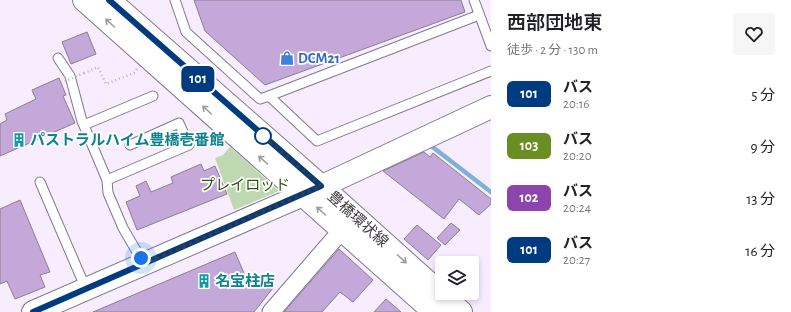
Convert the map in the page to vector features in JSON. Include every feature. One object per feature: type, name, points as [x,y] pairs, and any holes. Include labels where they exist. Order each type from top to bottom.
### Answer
[{"type":"main road","name":"豊橋環状線","points":[[84,0],[461,312]]},
{"type":"main road","name":"豊橋環状線","points":[[109,0],[241,129]]},
{"type":"main road","points":[[33,312],[312,190],[491,107]]},
{"type":"main road","name":"豊橋環状線","points":[[312,190],[342,230],[434,312]]},
{"type":"street","points":[[271,312],[342,230]]},
{"type":"lane","points":[[175,0],[186,32],[260,99],[479,15]]},
{"type":"lane","points":[[474,0],[479,15],[489,32],[491,46]]},
{"type":"lane","points":[[58,58],[70,76],[84,125],[107,180],[108,193],[124,228],[144,264]]},
{"type":"lane","points":[[269,96],[317,141],[491,70]]},
{"type":"lane","points":[[84,125],[153,96]]},
{"type":"lane","points":[[107,180],[189,145],[179,123],[130,145]]},
{"type":"lane","points":[[40,182],[86,289]]},
{"type":"path","points":[[61,83],[98,66],[106,84],[134,73],[138,69]]},
{"type":"green space","name":"プレイロッド","points":[[230,147],[279,191],[234,210],[215,158],[223,155]]},
{"type":"building","name":"DCM21","points":[[194,0],[461,0],[465,12],[265,85],[205,31]]},
{"type":"building","points":[[87,32],[96,54],[71,64],[62,42]]},
{"type":"building","name":"パストラルハイム豊橋壱番館","points":[[59,78],[66,95],[63,96],[75,123],[0,156],[0,124],[7,120],[5,114],[36,99],[32,90]]},
{"type":"building","points":[[424,152],[430,157],[433,153],[491,199],[491,204],[479,215],[459,199],[444,219],[383,171]]},
{"type":"building","points":[[201,164],[204,171],[215,166],[227,194],[137,230],[126,202],[140,196],[136,186],[146,181],[151,192],[173,183],[171,177]]},
{"type":"building","points":[[20,200],[50,272],[40,275],[45,287],[15,299],[7,281],[0,284],[0,209]]},
{"type":"building","points":[[451,223],[460,230],[445,245],[437,238]]},
{"type":"building","points":[[417,225],[441,245],[428,260],[404,239]]},
{"type":"building","points":[[339,249],[373,280],[353,302],[340,292],[322,312],[284,312]]},
{"type":"building","name":"名宝柱店","points":[[235,252],[249,285],[256,275],[273,288],[254,312],[93,312]]},
{"type":"building","points":[[386,299],[401,312],[374,312]]},
{"type":"waterway","points":[[430,145],[491,192]]},
{"type":"bus line","name":"101","points":[[33,312],[321,186],[109,0]]},
{"type":"place","name":"DCM21","points":[[287,58]]},
{"type":"place","name":"パストラルハイム豊橋壱番館","points":[[19,140]]},
{"type":"place","name":"名宝柱店","points":[[204,281]]},
{"type":"route","points":[[141,258],[144,264],[321,186],[263,136]]}]
